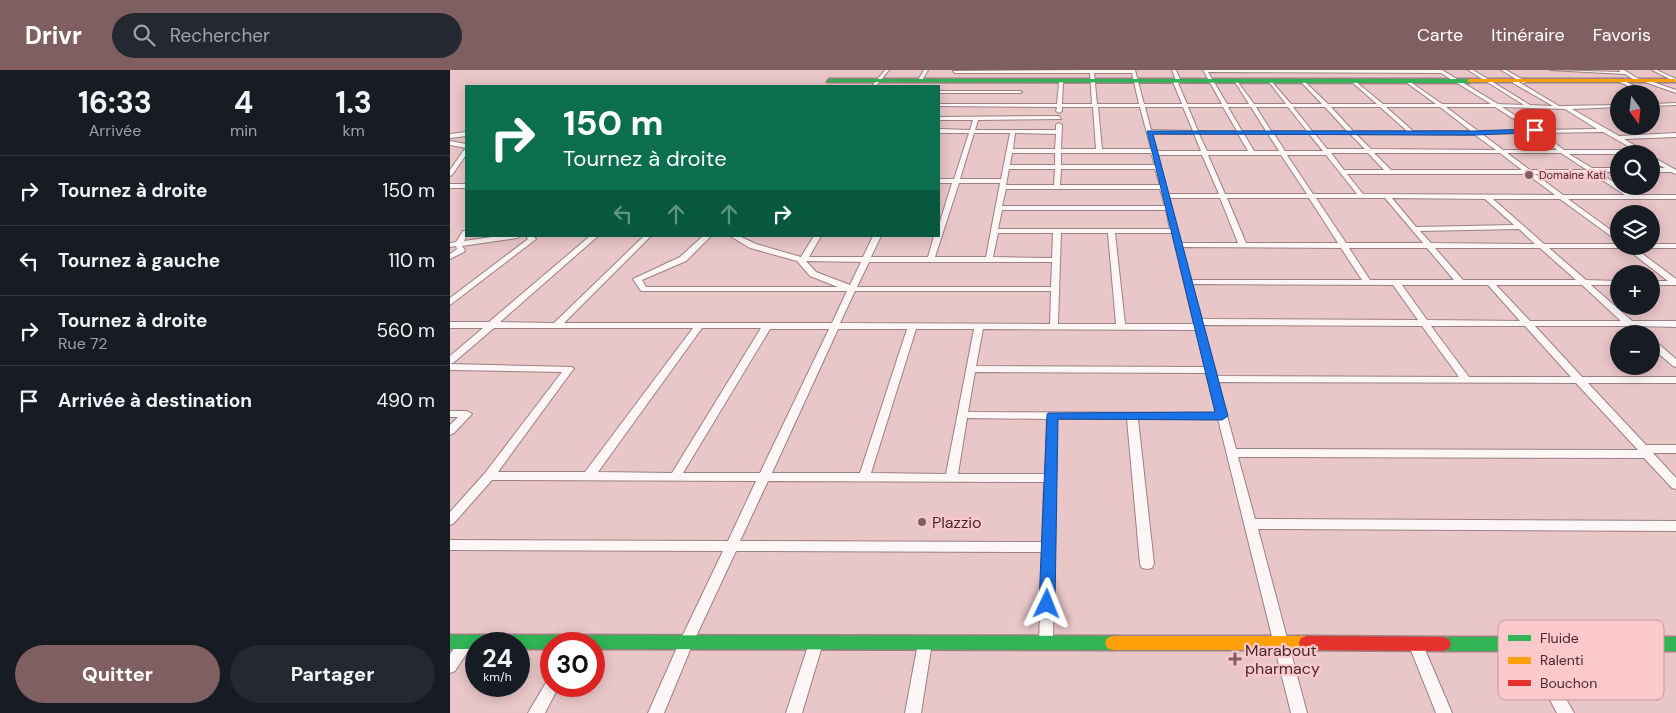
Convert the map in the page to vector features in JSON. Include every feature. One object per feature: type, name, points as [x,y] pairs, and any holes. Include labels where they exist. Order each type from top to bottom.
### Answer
[{"type":"street","points":[[876,84],[886,70]]},
{"type":"street","points":[[919,81],[926,70]]},
{"type":"street","points":[[1470,70],[1529,106]]},
{"type":"street","points":[[1503,70],[1628,145]]},
{"type":"street","points":[[1552,70],[1623,75],[1644,81],[1675,82]]},
{"type":"street","points":[[1654,70],[1675,82]]},
{"type":"street","points":[[829,81],[876,84],[952,79],[1022,82],[1059,74],[1134,74],[1176,78],[1208,74],[1307,75],[1441,71],[1535,130],[1563,152],[1632,197]]},
{"type":"street","points":[[1057,187],[1060,105],[1059,74]]},
{"type":"street","points":[[1093,74],[1100,151]]},
{"type":"street","points":[[1134,74],[1299,713]]},
{"type":"street","points":[[1208,74],[1237,82],[1271,82],[1307,75],[1355,82],[1521,82],[1623,75],[1636,85]]},
{"type":"street","points":[[1208,74],[1252,153]]},
{"type":"street","points":[[1307,75],[1326,105],[1389,172]]},
{"type":"street","points":[[1176,78],[1185,105],[1243,245]]},
{"type":"street","points":[[940,91],[952,79]]},
{"type":"street","points":[[940,103],[952,79]]},
{"type":"street","points":[[1018,105],[1022,82]]},
{"type":"street","points":[[1237,82],[1368,282]]},
{"type":"street","points":[[1271,82],[1362,197]]},
{"type":"street","points":[[1355,82],[1412,133]]},
{"type":"street","points":[[1409,82],[1610,233]]},
{"type":"street","points":[[1660,100],[1669,104]]},
{"type":"street","points":[[1660,104],[1676,104]]},
{"type":"street","points":[[940,105],[1610,106]]},
{"type":"street","points":[[940,118],[1059,118]]},
{"type":"street","points":[[940,233],[976,118]]},
{"type":"street","points":[[1149,132],[1476,133],[1535,130],[1603,130]]},
{"type":"street","points":[[940,132],[1059,132]]},
{"type":"street","points":[[989,260],[1013,132]]},
{"type":"street","points":[[450,136],[465,134]]},
{"type":"street","points":[[1616,138],[1676,135]]},
{"type":"street","points":[[450,143],[465,146]]},
{"type":"street","points":[[1009,151],[1610,153]]},
{"type":"street","points":[[450,174],[465,152]]},
{"type":"street","points":[[1660,163],[1674,171]]},
{"type":"street","points":[[1006,167],[1158,167]]},
{"type":"street","points":[[1342,172],[1610,170]]},
{"type":"street","points":[[1660,170],[1674,171]]},
{"type":"street","points":[[940,181],[1223,196],[1676,197]]},
{"type":"street","points":[[450,186],[465,186]]},
{"type":"street","points":[[1387,197],[1461,283]]},
{"type":"street","points":[[1487,197],[1630,324]]},
{"type":"street","points":[[998,208],[1169,208]]},
{"type":"street","points":[[1415,229],[1521,227]]},
{"type":"street","points":[[994,231],[1175,232]]},
{"type":"street","points":[[1054,326],[1057,231]]},
{"type":"street","points":[[1111,231],[1121,326]]},
{"type":"street","points":[[454,244],[465,234]]},
{"type":"street","points":[[454,244],[509,237]]},
{"type":"street","points":[[450,302],[532,239],[530,237]]},
{"type":"street","points":[[450,361],[594,237]]},
{"type":"street","points":[[557,325],[647,237]]},
{"type":"street","points":[[707,237],[683,260],[637,279],[644,289],[1055,290]]},
{"type":"street","points":[[735,237],[753,246],[800,259],[813,274],[853,289]]},
{"type":"street","points":[[817,237],[804,259],[1056,260]]},
{"type":"street","points":[[656,713],[686,643],[877,237]]},
{"type":"street","points":[[931,260],[939,237]]},
{"type":"street","points":[[450,257],[461,250],[454,244]]},
{"type":"street","points":[[1178,245],[1610,246]]},
{"type":"street","points":[[1660,246],[1676,246]]},
{"type":"street","points":[[1639,255],[1676,283]]},
{"type":"street","points":[[1188,282],[1610,283]]},
{"type":"street","points":[[1396,282],[1466,380]]},
{"type":"street","points":[[1490,283],[1676,484]]},
{"type":"street","points":[[1660,283],[1676,283]]},
{"type":"street","points":[[450,325],[1121,326],[1425,323],[1676,324]]},
{"type":"street","points":[[588,477],[700,326]]},
{"type":"street","points":[[675,477],[767,326]]},
{"type":"street","points":[[864,478],[912,326]]},
{"type":"street","points":[[951,478],[979,326]]},
{"type":"street","points":[[1660,350],[1676,364]]},
{"type":"street","points":[[450,367],[568,368],[489,476],[456,507],[450,520]]},
{"type":"street","points":[[971,369],[1466,380],[1676,380]]},
{"type":"street","points":[[450,414],[467,414],[450,431]]},
{"type":"street","points":[[963,415],[1222,416]]},
{"type":"street","points":[[1046,643],[1052,415]]},
{"type":"street","points":[[1132,416],[1147,564]]},
{"type":"street","points":[[1232,453],[1646,452],[1676,449]]},
{"type":"street","points":[[489,476],[1051,478]]},
{"type":"street","points":[[1250,524],[1676,526]]},
{"type":"street","points":[[450,544],[1049,547]]},
{"type":"street","points":[[450,642],[465,642]]},
{"type":"street","points":[[605,643],[1498,644]]},
{"type":"street","points":[[794,713],[816,643]]},
{"type":"street","points":[[913,713],[925,643]]},
{"type":"street","points":[[1414,643],[1444,713]]},
{"type":"street","points":[[450,666],[465,646]]},
{"type":"street","points":[[536,713],[545,697]]},
{"type":"street","points":[[1559,700],[1566,713]]},
{"type":"traffic: fast","points":[[829,81],[1469,81]]},
{"type":"traffic: fast","points":[[450,642],[1113,643]]},
{"type":"traffic: fast","points":[[1443,644],[1498,644]]},
{"type":"traffic: fast","points":[[1664,644],[1676,644]]},
{"type":"traffic: slow","points":[[1469,81],[1675,81]]},
{"type":"traffic: slow","points":[[1113,643],[1307,643]]},
{"type":"traffic: jam","points":[[1307,643],[1443,644]]},
{"type":"place","name":"Domaine Kati","points":[[1529,175]]},
{"type":"place","name":"Plazzio","points":[[922,522]]},
{"type":"place","name":"Marabout pharmacy","points":[[1235,659]]},
{"type":"route","points":[[1047,604],[1052,415],[1222,416],[1149,132],[1476,133],[1535,130]]}]
